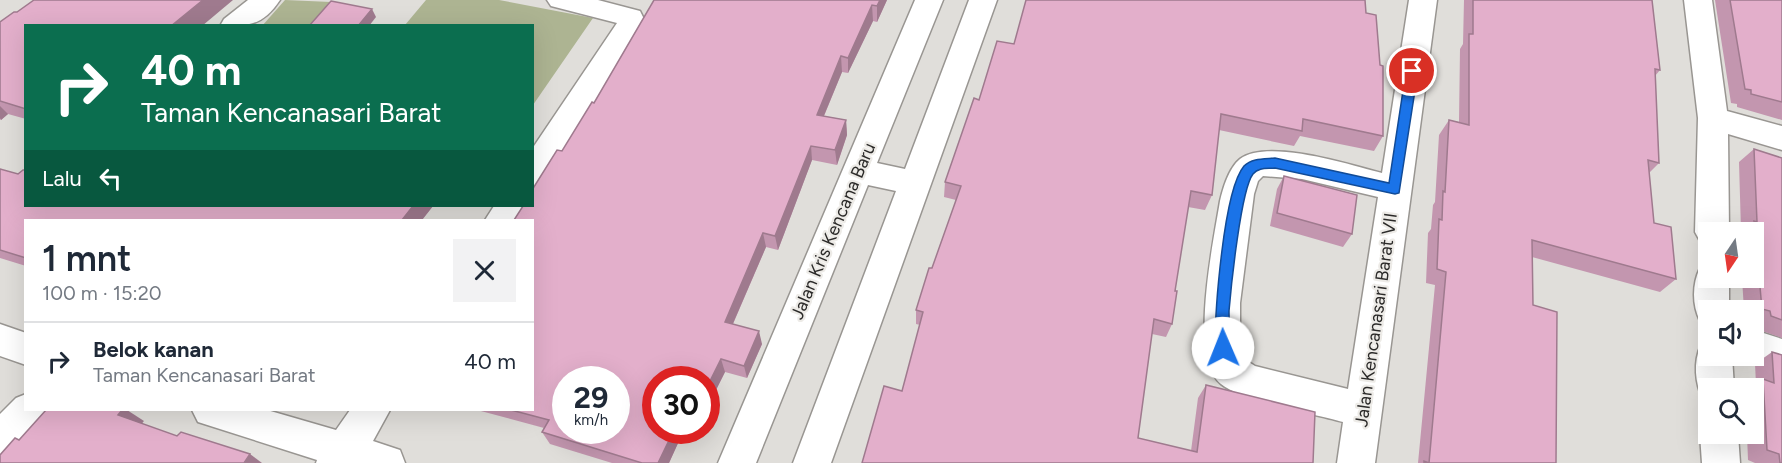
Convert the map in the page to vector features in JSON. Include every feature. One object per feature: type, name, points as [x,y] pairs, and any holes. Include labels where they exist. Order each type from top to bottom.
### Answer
[{"type":"street","points":[[236,24],[266,0]]},
{"type":"street","points":[[534,172],[632,23],[630,18],[625,16],[561,0]]},
{"type":"street","name":"Jalan Kris Kencana Baru","points":[[737,463],[929,0]]},
{"type":"street","points":[[812,463],[983,0]]},
{"type":"street","name":"Jalan Kencanasari Barat VII","points":[[1356,463],[1423,0]]},
{"type":"street","points":[[1698,0],[1713,118],[1712,222]]},
{"type":"street","points":[[1713,118],[1782,138]]},
{"type":"street","points":[[1363,410],[1251,381],[1234,374],[1229,367],[1223,348],[1222,312],[1236,206],[1241,183],[1250,168],[1265,163],[1395,189]]},
{"type":"street","points":[[858,171],[915,183]]},
{"type":"street","points":[[502,219],[511,207]]},
{"type":"street","points":[[0,340],[24,348]]},
{"type":"street","points":[[1764,350],[1782,356]]},
{"type":"street","points":[[0,441],[28,411]]},
{"type":"street","points":[[214,411],[339,457],[386,463]]},
{"type":"street","points":[[339,457],[371,411]]},
{"type":"street","points":[[1720,444],[1721,463]]},
{"type":"green space","points":[[285,0],[331,2],[311,24],[264,24]]},
{"type":"green space","points":[[426,0],[499,0],[593,18],[534,104],[534,24],[406,24]]},
{"type":"building","points":[[34,0],[203,0],[173,24],[24,24],[24,108],[0,101],[0,22]]},
{"type":"building","points":[[654,0],[880,0],[877,6],[872,5],[848,58],[841,56],[817,115],[846,120],[835,150],[811,146],[775,236],[763,233],[725,322],[759,331],[744,366],[721,359],[718,366],[642,366],[642,444],[667,444],[658,463],[642,463],[581,444],[630,444],[630,366],[552,366],[552,435],[542,432],[549,420],[515,411],[534,411],[534,219],[515,219],[522,207],[534,207],[534,187],[557,150],[562,151],[592,102],[594,103]]},
{"type":"building","points":[[1026,0],[1365,0],[1366,13],[1376,15],[1380,65],[1383,66],[1383,136],[1303,119],[1302,131],[1221,114],[1212,195],[1191,191],[1172,324],[1154,319],[1138,438],[1197,452],[1206,385],[1315,412],[1313,463],[862,463],[884,386],[902,391],[923,312],[916,310],[929,268],[932,268],[961,186],[945,182],[974,98],[979,100],[997,41],[1014,44]]},
{"type":"building","points":[[1473,0],[1652,0],[1660,70],[1655,69],[1659,163],[1648,160],[1654,223],[1671,227],[1676,279],[1532,240],[1533,305],[1557,312],[1556,463],[1429,463],[1446,272],[1437,269],[1439,219],[1442,220],[1443,191],[1445,192],[1449,120],[1469,125],[1469,34],[1473,34]]},
{"type":"building","points":[[1730,0],[1782,0],[1782,102],[1751,94],[1751,90],[1745,89]]},
{"type":"building","points":[[331,1],[372,9],[360,24],[311,24]]},
{"type":"building","points":[[1754,149],[1782,158],[1782,320],[1771,316],[1770,311],[1764,310],[1764,300],[1761,300],[1760,288],[1764,288],[1764,222],[1757,222]]},
{"type":"building","points":[[0,169],[18,174],[24,170],[24,207],[412,207],[403,219],[24,219],[24,257],[0,250]]},
{"type":"building","points":[[1284,176],[1357,195],[1352,234],[1277,213]]},
{"type":"building","points":[[1772,352],[1782,355],[1782,463],[1780,463],[1779,454],[1767,450],[1764,379],[1774,383]]},
{"type":"building","points":[[45,411],[121,411],[118,415],[177,436],[181,432],[250,454],[244,463],[0,463],[0,455],[15,438],[19,440]]},
{"type":"route","points":[[1223,348],[1222,312],[1236,206],[1241,183],[1250,168],[1258,164],[1275,163],[1395,189],[1412,71]]}]
